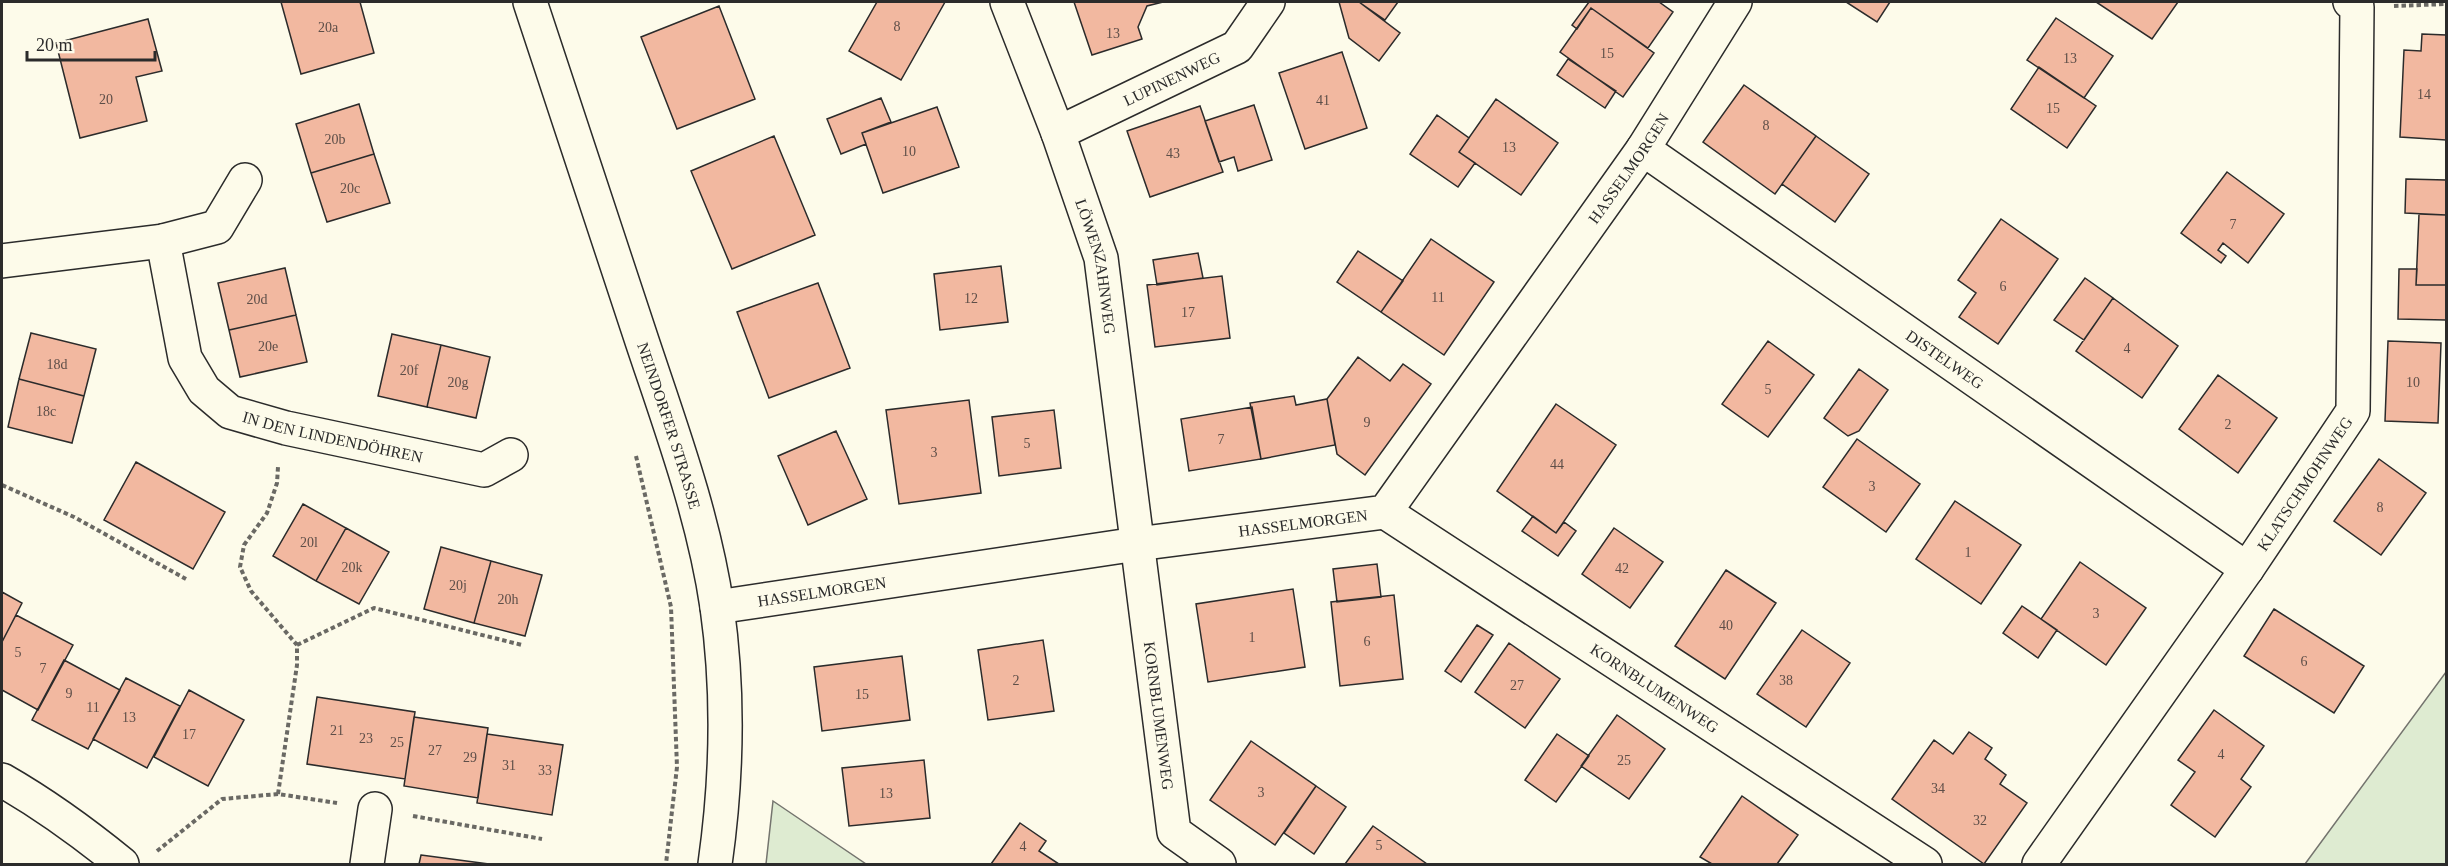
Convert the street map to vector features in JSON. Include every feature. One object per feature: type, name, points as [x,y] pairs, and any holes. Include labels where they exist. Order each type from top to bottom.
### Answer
[{"type":"street","name":"NEINDORFER STRASSE","points":[[530,2],[666,415],[704,541],[717,607],[725,699],[724,777],[715,864]]},
{"type":"street","name":"LÖWENZAHNWEG","points":[[1007,2],[1058,133],[1101,258],[1137,544]]},
{"type":"street","name":"LUPINENWEG","points":[[1058,133],[1237,47],[1268,2]]},
{"type":"street","name":"HASSELMORGEN","points":[[717,607],[1137,544],[1385,512],[1643,149],[1735,2]]},
{"type":"street","name":"KLATSCHMOHNWEG","points":[[2039,864],[2247,569],[2353,411],[2354,4]]},
{"type":"street","name":"DISTELWEG","points":[[1643,149],[2247,569]]},
{"type":"street","points":[[2,261],[163,241],[217,226],[245,180]]},
{"type":"street","name":"IN DEN LINDENDÖHREN","points":[[163,241],[185,358],[204,390],[231,412],[286,428],[484,470],[511,455]]},
{"type":"street","name":"KORNBLUMENWEG","points":[[1385,512],[1925,864]]},
{"type":"street","name":"KORNBLUMENWEG","points":[[1137,544],[1174,832],[1219,864]]},
{"type":"street","points":[[2,780],[29,795],[89,837],[122,864]]},
{"type":"street","points":[[367,864],[375,809]]},
{"type":"path","points":[[2354,4],[2446,4]]},
{"type":"path","points":[[278,794],[297,665],[297,645],[251,591],[240,567],[244,545],[267,513],[277,483],[279,454],[286,428]]},
{"type":"path","points":[[636,453],[671,608],[677,767],[666,864]]},
{"type":"path","points":[[2,485],[74,517],[186,579]]},
{"type":"path","points":[[297,645],[374,608],[522,645]]},
{"type":"green space","points":[[2446,672],[2446,864],[2305,864]]},
{"type":"green space","points":[[773,801],[866,864],[766,864]]},
{"type":"building","points":[[281,2],[360,2],[374,53],[301,74]]},
{"type":"building","points":[[877,2],[945,2],[901,80],[849,51]]},
{"type":"building","points":[[1074,2],[1163,2],[1147,6],[1138,27],[1142,39],[1092,55]]},
{"type":"building","points":[[1339,2],[1359,2],[1400,33],[1379,61],[1349,38]]},
{"type":"building","points":[[1359,2],[1398,2],[1385,20]]},
{"type":"building","points":[[1589,2],[1659,2],[1673,12],[1648,48],[1591,8],[1577,29],[1572,25]]},
{"type":"building","points":[[1846,2],[1890,2],[1877,22]]},
{"type":"building","points":[[2096,2],[2178,2],[2152,39]]},
{"type":"building","points":[[719,6],[755,99],[677,129],[641,37]]},
{"type":"building","points":[[1591,8],[1654,53],[1623,97],[1560,52]]},
{"type":"building","points":[[2056,18],[2113,56],[2084,98],[2027,60]]},
{"type":"building","points":[[148,19],[162,71],[136,77],[147,121],[80,138],[56,43]]},
{"type":"building","points":[[2422,34],[2446,35],[2446,140],[2400,137],[2404,50],[2421,51]]},
{"type":"building","points":[[1342,52],[1367,128],[1305,149],[1279,73]]},
{"type":"building","points":[[1568,59],[1616,91],[1605,108],[1557,75]]},
{"type":"building","points":[[2039,67],[2096,106],[2067,148],[2011,109]]},
{"type":"building","points":[[1744,85],[1816,136],[1775,194],[1703,142]]},
{"type":"building","points":[[881,98],[891,122],[862,133],[866,144],[841,154],[827,119]]},
{"type":"building","points":[[1496,99],[1558,143],[1521,195],[1459,152]]},
{"type":"building","points":[[359,104],[374,154],[311,173],[296,124]]},
{"type":"building","points":[[1254,105],[1272,160],[1238,171],[1234,157],[1219,162],[1205,121]]},
{"type":"building","points":[[1200,106],[1223,172],[1150,197],[1127,131]]},
{"type":"building","points":[[937,107],[959,167],[883,193],[862,133]]},
{"type":"building","points":[[1437,115],[1469,138],[1459,152],[1475,163],[1458,187],[1410,154]]},
{"type":"building","points":[[774,136],[815,235],[732,269],[691,171]]},
{"type":"building","points":[[1816,136],[1869,174],[1835,222],[1782,184]]},
{"type":"building","points":[[374,154],[390,203],[327,222],[311,173]]},
{"type":"building","points":[[2227,172],[2284,214],[2248,263],[2223,243],[2218,250],[2226,256],[2221,263],[2181,233]]},
{"type":"building","points":[[2406,179],[2446,180],[2446,215],[2405,213]]},
{"type":"building","points":[[2419,214],[2446,215],[2446,285],[2416,285]]},
{"type":"building","points":[[2001,219],[2058,259],[1998,344],[1959,317],[1976,293],[1958,280]]},
{"type":"building","points":[[1431,239],[1494,282],[1444,355],[1381,312]]},
{"type":"building","points":[[1358,251],[1403,281],[1381,312],[1337,282]]},
{"type":"building","points":[[1198,253],[1203,278],[1157,285],[1153,260]]},
{"type":"building","points":[[1001,266],[1008,322],[940,330],[934,274]]},
{"type":"building","points":[[285,268],[296,315],[229,330],[218,283]]},
{"type":"building","points":[[2399,269],[2417,269],[2416,285],[2446,285],[2446,320],[2398,319]]},
{"type":"building","points":[[1222,276],[1230,338],[1155,347],[1147,285]]},
{"type":"building","points":[[2085,278],[2113,298],[2084,340],[2054,320]]},
{"type":"building","points":[[818,283],[850,368],[769,398],[737,312]]},
{"type":"building","points":[[2113,298],[2178,346],[2142,398],[2076,351]]},
{"type":"building","points":[[296,315],[307,362],[240,377],[229,330]]},
{"type":"building","points":[[31,333],[96,349],[84,396],[19,379]]},
{"type":"building","points":[[392,334],[441,345],[427,407],[378,396]]},
{"type":"building","points":[[1768,341],[1814,375],[1768,437],[1722,404]]},
{"type":"building","points":[[2388,341],[2441,343],[2438,423],[2385,421]]},
{"type":"building","points":[[441,345],[490,357],[476,418],[427,407]]},
{"type":"building","points":[[1358,357],[1390,381],[1403,364],[1431,384],[1365,475],[1337,454],[1327,399]]},
{"type":"building","points":[[1859,369],[1888,390],[1859,431],[1848,436],[1824,418]]},
{"type":"building","points":[[2218,375],[2277,418],[2238,473],[2179,429]]},
{"type":"building","points":[[19,379],[84,396],[72,443],[8,427]]},
{"type":"building","points":[[1294,396],[1296,405],[1327,399],[1335,445],[1261,459],[1250,403]]},
{"type":"building","points":[[969,400],[981,493],[899,504],[886,410]]},
{"type":"building","points":[[1556,404],[1616,445],[1556,533],[1497,491]]},
{"type":"building","points":[[1252,407],[1261,459],[1189,471],[1181,419]]},
{"type":"building","points":[[1054,410],[1061,468],[999,476],[992,417]]},
{"type":"building","points":[[836,431],[867,499],[808,525],[778,456]]},
{"type":"building","points":[[1857,439],[1920,484],[1886,532],[1823,487]]},
{"type":"building","points":[[2379,459],[2426,493],[2381,555],[2334,521]]},
{"type":"building","points":[[136,462],[225,512],[193,569],[104,520]]},
{"type":"building","points":[[1955,501],[2021,545],[1981,604],[1916,559]]},
{"type":"building","points":[[303,504],[346,528],[316,581],[273,556]]},
{"type":"building","points":[[1533,516],[1556,533],[1564,522],[1576,531],[1558,556],[1522,531]]},
{"type":"building","points":[[346,528],[389,552],[359,604],[316,581]]},
{"type":"building","points":[[1614,528],[1663,562],[1630,608],[1582,574]]},
{"type":"building","points":[[441,547],[491,561],[474,623],[424,609]]},
{"type":"building","points":[[491,561],[542,575],[525,636],[474,623]]},
{"type":"building","points":[[2080,562],[2146,608],[2106,665],[2041,619]]},
{"type":"building","points":[[1377,564],[1381,597],[1337,602],[1333,569]]},
{"type":"building","points":[[1726,570],[1776,603],[1725,679],[1675,646]]},
{"type":"building","points":[[1293,589],[1305,667],[1208,682],[1196,604]]},
{"type":"building","points":[[2,592],[22,603],[2,642]]},
{"type":"building","points":[[1394,595],[1403,679],[1340,686],[1331,602]]},
{"type":"building","points":[[2022,606],[2057,630],[2038,658],[2003,633]]},
{"type":"building","points":[[2274,609],[2364,666],[2334,713],[2244,656]]},
{"type":"building","points":[[16,615],[73,645],[38,710],[2,690],[2,642]]},
{"type":"building","points":[[1477,625],[1493,635],[1461,682],[1445,671]]},
{"type":"building","points":[[1802,630],[1850,663],[1806,727],[1757,694]]},
{"type":"building","points":[[1043,640],[1054,711],[988,720],[978,650]]},
{"type":"building","points":[[1509,643],[1560,679],[1525,728],[1475,692]]},
{"type":"building","points":[[902,656],[910,720],[822,731],[814,667]]},
{"type":"building","points":[[64,660],[120,690],[88,749],[32,720]]},
{"type":"building","points":[[126,678],[180,706],[147,768],[93,739]]},
{"type":"building","points":[[189,690],[244,720],[208,786],[154,757]]},
{"type":"building","points":[[317,697],[415,712],[405,779],[307,764]]},
{"type":"building","points":[[2214,710],[2264,746],[2241,779],[2251,787],[2215,837],[2171,805],[2195,772],[2178,760]]},
{"type":"building","points":[[1617,715],[1665,749],[1629,799],[1581,766]]},
{"type":"building","points":[[414,717],[488,728],[478,798],[404,786]]},
{"type":"building","points":[[1969,732],[1992,748],[1985,759],[2006,775],[2000,784],[2027,803],[1984,864],[1892,799],[1934,740],[1953,754]]},
{"type":"building","points":[[487,734],[563,745],[552,815],[477,803]]},
{"type":"building","points":[[1557,734],[1589,756],[1556,802],[1525,780]]},
{"type":"building","points":[[1251,741],[1316,786],[1275,845],[1210,800]]},
{"type":"building","points":[[924,760],[930,818],[849,826],[842,768]]},
{"type":"building","points":[[1316,786],[1346,807],[1314,854],[1284,833]]},
{"type":"building","points":[[1742,796],[1798,835],[1777,864],[1712,864],[1700,857]]},
{"type":"building","points":[[1020,823],[1046,841],[1039,851],[1059,864],[991,864]]},
{"type":"building","points":[[1373,826],[1427,864],[1345,864]]},
{"type":"building","points":[[421,855],[489,864],[419,864]]}]
